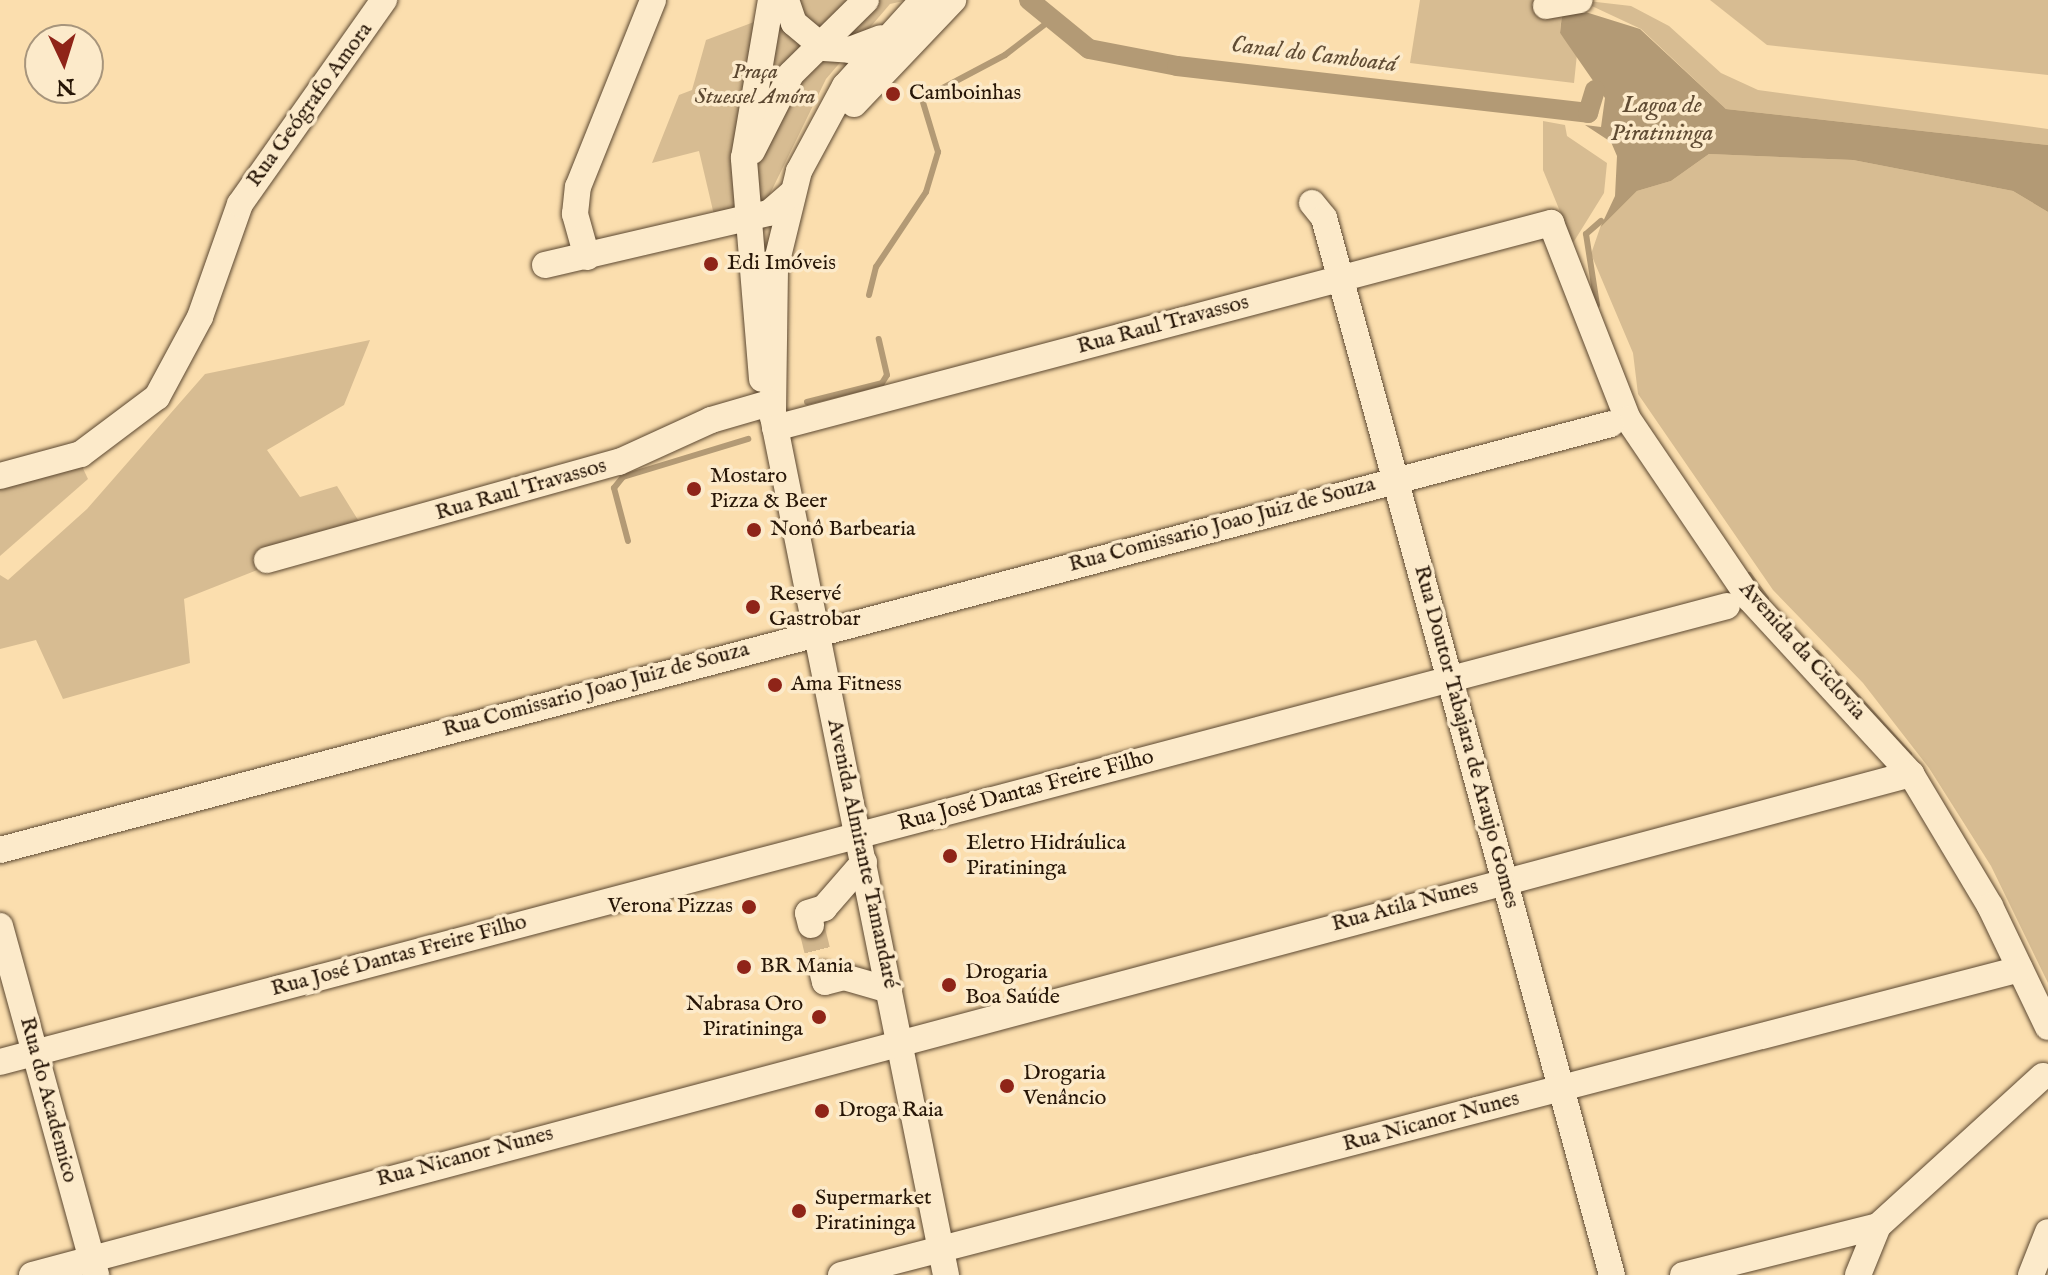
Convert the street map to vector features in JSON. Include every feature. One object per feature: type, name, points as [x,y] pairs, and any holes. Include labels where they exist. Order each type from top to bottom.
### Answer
[{"type":"street","name":"Rua Geógrafo Amora","points":[[0,476],[81,454],[157,397],[200,317],[240,204],[384,0]]},
{"type":"street","points":[[587,257],[575,214],[578,187],[653,0]]},
{"type":"street","points":[[771,0],[752,83],[743,174],[754,335],[772,416]]},
{"type":"street","points":[[786,0],[794,23],[816,43],[850,50],[881,38]]},
{"type":"street","points":[[743,174],[773,105],[816,43],[866,0]]},
{"type":"street","name":"Avenida Almirante Tamandaré","points":[[923,0],[881,38],[830,109],[791,194],[775,269],[772,416],[946,1275]]},
{"type":"street","points":[[772,416],[794,250],[818,172],[866,88],[953,0]]},
{"type":"street","points":[[545,265],[745,220],[782,206],[791,194]]},
{"type":"street","name":"Rua Doutor Tabajara de Araujo Gomes","points":[[1312,203],[1324,218],[1341,277],[1612,1275]]},
{"type":"street","name":"Rua Raul Travassos","points":[[267,560],[619,462],[711,420],[772,416],[1551,223]]},
{"type":"street","name":"Avenida da Ciclovia","points":[[1551,223],[1628,419],[1750,599],[1911,774],[2020,969],[2048,1027]]},
{"type":"street","name":"Rua Comissario Joao Juiz de Souza","points":[[0,850],[815,630],[1611,424]]},
{"type":"street","name":"Rua José Dantas Freire Filho","points":[[0,1062],[1727,606]]},
{"type":"street","name":"Rua Atila Nunes","points":[[899,1039],[1911,774]]},
{"type":"street","points":[[811,925],[808,913],[824,908],[864,862]]},
{"type":"street","name":"Rua do Academico","points":[[0,926],[94,1267]]},
{"type":"street","name":"Rua Nicanor Nunes","points":[[841,1275],[2020,969]]},
{"type":"street","points":[[823,974],[825,982],[844,977],[889,990]]},
{"type":"street","name":"Rua Nicanor Nunes","points":[[32,1275],[94,1267],[899,1039]]},
{"type":"street","points":[[1858,1275],[1878,1226],[2043,1076]]},
{"type":"street","points":[[1683,1275],[1878,1226]]},
{"type":"street","points":[[2031,1275],[2048,1232]]},
{"type":"green space","name":"Praça Stuessel Amóra","points":[[771,0],[908,0],[890,4],[826,79],[765,204],[714,215],[699,151],[652,163],[679,95],[692,90],[706,40],[767,17]]},
{"type":"green space","points":[[1420,0],[1563,0],[1560,33],[1577,54],[1574,83],[1410,63]]},
{"type":"green space","points":[[1579,0],[1631,6],[1669,26],[1721,73],[1758,90],[2048,129],[2048,145],[1726,109],[1641,29]]},
{"type":"green space","points":[[1710,0],[2048,0],[2048,75],[1767,45]]},
{"type":"green space","points":[[1543,121],[1565,125],[1567,136],[1607,163],[1604,193],[1573,243],[1543,170]]},
{"type":"green space","points":[[1709,154],[1853,160],[2013,191],[2048,212],[2048,983],[1991,866],[1929,768],[1863,683],[1773,590],[1638,394],[1633,353],[1591,254],[1600,228],[1637,191],[1671,181]]},
{"type":"green space","points":[[370,340],[344,405],[267,450],[300,497],[337,486],[363,528],[184,599],[190,663],[63,699],[36,640],[0,649],[0,575],[8,580],[87,509],[205,374]]},
{"type":"green space","points":[[79,460],[88,479],[0,556],[0,473]]},
{"type":"water","name":"Lagoa de Piratininga","points":[[1563,5],[1640,29],[1726,109],[2048,145],[2048,212],[2013,191],[1853,160],[1709,154],[1671,181],[1637,191],[1600,228],[1615,196],[1617,156],[1611,142],[1585,125],[1601,127],[1605,98],[1560,33]]},
{"type":"waterway","name":"Canal do Camboatá","points":[[1029,0],[1089,49],[1177,66],[1588,113],[1595,90]]},
{"type":"waterway","points":[[869,295],[876,267],[926,192],[938,152],[922,99],[1005,55],[1048,22]]},
{"type":"waterway","points":[[1597,305],[1586,234],[1601,221]]},
{"type":"waterway","points":[[807,402],[882,383],[887,375],[879,339]]},
{"type":"waterway","points":[[628,541],[614,488],[623,477],[748,439]]},
{"type":"waterway","points":[[1749,575],[1766,598]]},
{"type":"waterway","points":[[1817,653],[1909,754]]},
{"type":"tunnel","points":[[811,925],[823,974]]},
{"type":"place","name":"Camboinhas","points":[[893,94]]},
{"type":"place","name":"Edi Imóveis","points":[[711,264]]},
{"type":"place","name":"Mostaro Pizza & Beer","points":[[694,489]]},
{"type":"place","name":"Nonô Barbearia","points":[[754,530]]},
{"type":"place","name":"Reservé Gastrobar","points":[[753,607]]},
{"type":"place","name":"Ama Fitness","points":[[775,685]]},
{"type":"place","name":"Eletro Hidráulica Piratininga","points":[[950,856]]},
{"type":"place","name":"Verona Pizzas","points":[[749,907]]},
{"type":"place","name":"BR Mania","points":[[744,967]]},
{"type":"place","name":"Drogaria Boa Saúde","points":[[949,985]]},
{"type":"place","name":"Nabrasa Oro Piratininga","points":[[819,1017]]},
{"type":"place","name":"Drogaria Venâncio","points":[[1007,1086]]},
{"type":"place","name":"Droga Raia","points":[[822,1111]]},
{"type":"place","name":"Supermarket Piratininga","points":[[799,1211]]}]
